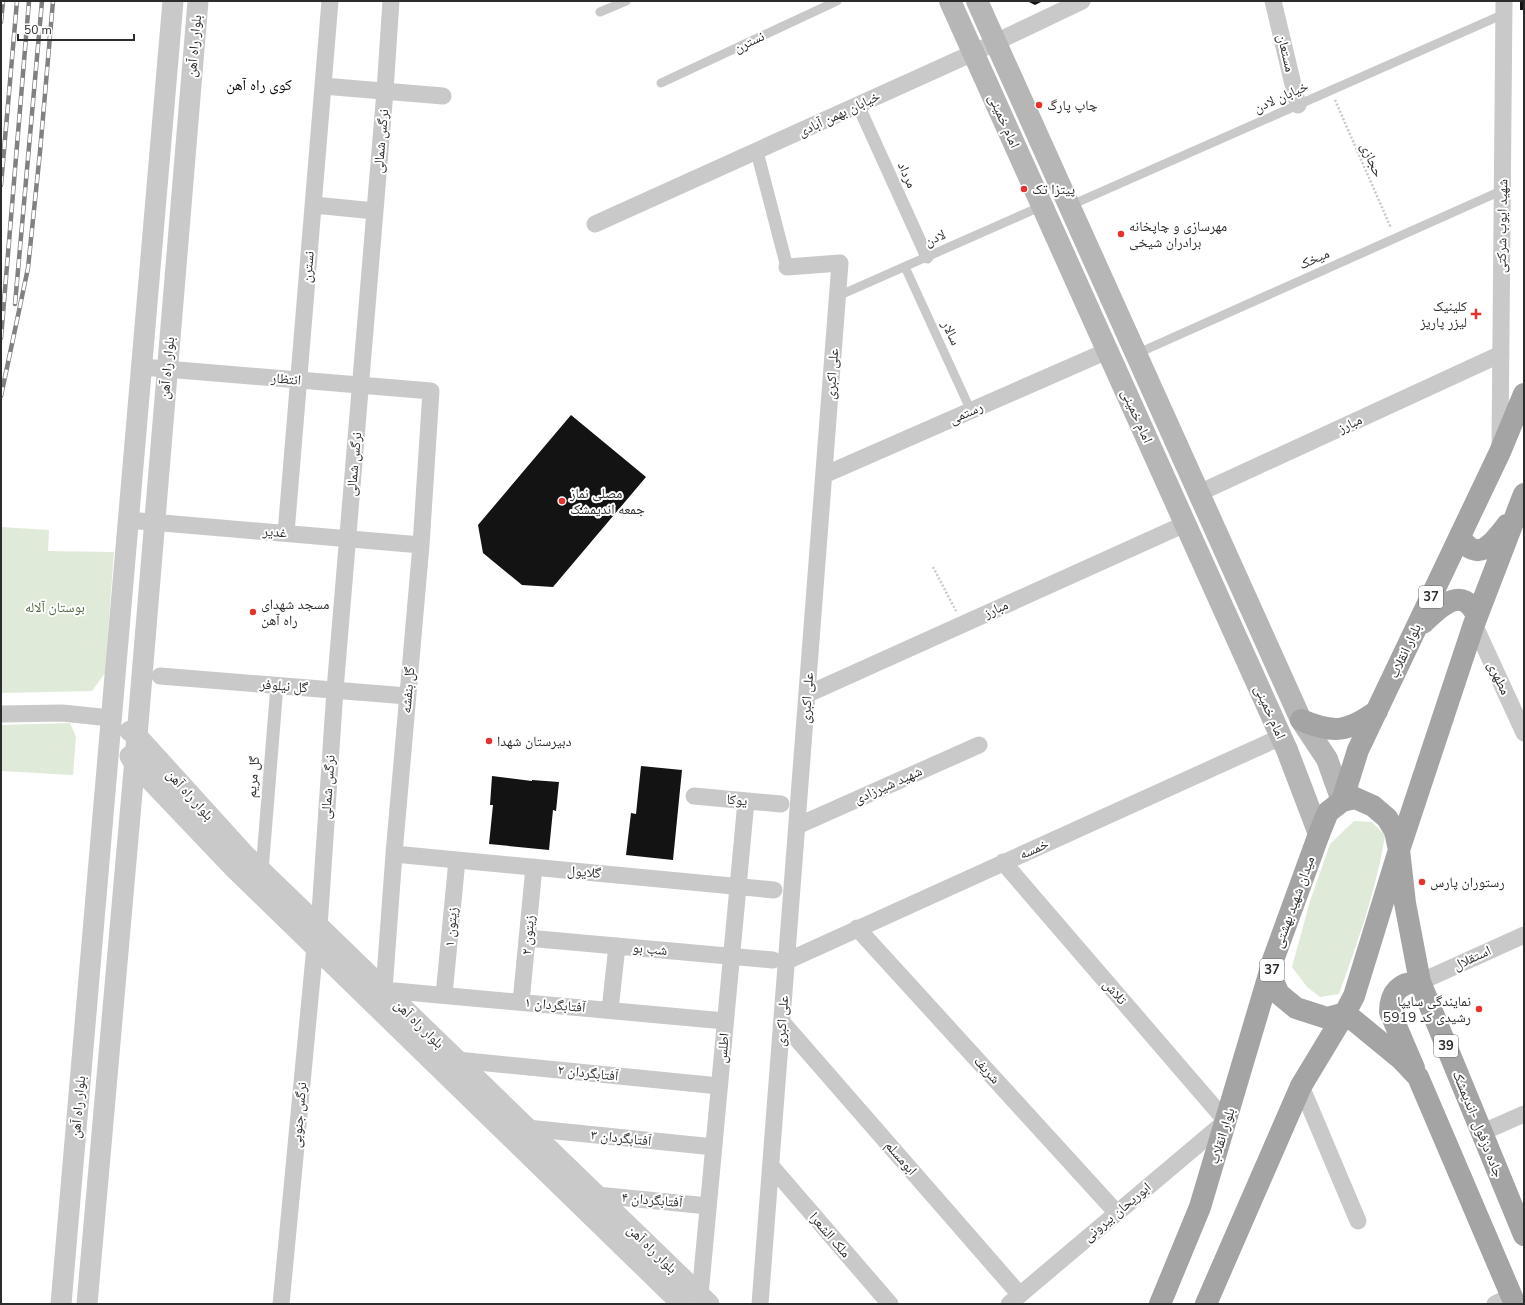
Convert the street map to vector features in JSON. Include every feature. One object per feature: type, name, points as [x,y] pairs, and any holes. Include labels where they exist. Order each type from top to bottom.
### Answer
[{"type":"main road","name":"امام خمینی","points":[[950,1],[1281,737],[1319,834]]},
{"type":"main road","name":"امام خمینی","points":[[977,1],[1301,720],[1327,759],[1342,801]]},
{"type":"main road","name":"بلوار انقلاب","points":[[1342,801],[1358,750],[1500,452],[1524,394]]},
{"type":"main road","points":[[1460,537],[1468,546],[1480,550],[1486,548],[1491,545],[1520,504]]},
{"type":"main road","points":[[1206,1304],[1301,1086],[1354,996],[1399,850],[1475,620],[1520,504]]},
{"type":"main road","points":[[1415,631],[1449,601],[1456,600],[1469,604],[1474,609],[1475,620]]},
{"type":"main road","points":[[1301,720],[1320,728],[1340,729],[1360,723],[1377,711]]},
{"type":"main road","points":[[1342,801],[1355,798],[1373,806],[1387,818],[1395,832],[1399,850]]},
{"type":"main road","name":"میدان شهید بهشتی","points":[[1342,801],[1328,812],[1272,963],[1273,981],[1280,994],[1296,1008],[1327,1018],[1345,1013]]},
{"type":"main road","name":"جاده دزفول -اندیمشک","points":[[1399,850],[1405,903],[1420,982],[1524,1235]]},
{"type":"main road","name":"بلوار انقلاب","points":[[1160,1304],[1200,1208],[1272,963]]},
{"type":"main road","points":[[1420,982],[1404,984],[1397,989],[1393,996],[1390,1012],[1418,1077],[1507,1301]]},
{"type":"main road","points":[[1345,1013],[1401,1059],[1418,1077]]},
{"type":"street","name":"بلوار راه آهن","points":[[60,1304],[173,1]]},
{"type":"street","name":"بلوار راه آهن","points":[[87,1304],[137,736],[198,1]]},
{"type":"street","name":"نسترن","points":[[286,533],[330,1]]},
{"type":"street","name":"نرگس شمالی","points":[[317,936],[335,690],[385,91],[391,1]]},
{"type":"street","name":"خیابان بهمن آبادی","points":[[595,224],[757,152],[973,53],[1082,1]]},
{"type":"street","name":"مستعان","points":[[1273,1],[1298,105]]},
{"type":"street","name":"شهید ایوب شرکتی","points":[[1500,452],[1504,8]]},
{"type":"street","points":[[323,86],[443,96]]},
{"type":"street","name":"مرداد","points":[[858,105],[926,257]]},
{"type":"street","name":"علی اکبری","points":[[757,152],[787,267],[840,263],[797,826],[780,961],[782,1022],[760,1304]]},
{"type":"street","points":[[159,158],[184,160]]},
{"type":"street","points":[[314,206],[375,211]]},
{"type":"street","name":"رستمی","points":[[824,475],[1107,350]]},
{"type":"street","name":"مبارز","points":[[1198,494],[1501,354]]},
{"type":"street","name":"انتظار","points":[[142,367],[430,391]]},
{"type":"street","name":"گل بنفشه","points":[[384,990],[407,696],[421,545],[430,391]]},
{"type":"street","name":"غدیر","points":[[128,520],[421,545]]},
{"type":"street","name":"مبارز","points":[[808,694],[1185,524]]},
{"type":"street","name":"مطهری","points":[[1475,620],[1524,733]]},
{"type":"street","name":"گل نیلوفر","points":[[160,676],[407,696]]},
{"type":"street","name":"گل مریم","points":[[262,871],[277,685]]},
{"type":"street","points":[[1,714],[62,713],[111,718]]},
{"type":"street","name":"بلوار راه آهن","points":[[111,718],[137,736],[245,856],[262,871],[317,936],[697,1301]]},
{"type":"street","name":"بلوار راه آهن","points":[[111,718],[134,763],[234,868],[384,990],[597,1195],[697,1301]]},
{"type":"street","name":"خمسه","points":[[780,961],[857,928],[1281,737]]},
{"type":"street","name":"شهید شیرزادی","points":[[797,826],[979,745]]},
{"type":"street","name":"یوکا","points":[[694,796],[781,804]]},
{"type":"street","name":"اطلس","points":[[697,1301],[714,1147],[746,801]]},
{"type":"street","name":"گلایول","points":[[394,854],[774,890]]},
{"type":"street","name":"زیتون ۱","points":[[444,995],[457,860]]},
{"type":"street","name":"تلاش","points":[[1003,862],[1226,1121]]},
{"type":"street","name":"زیتون ۲","points":[[521,1002],[534,867]]},
{"type":"street","name":"شریف","points":[[857,928],[1116,1212]]},
{"type":"street","name":"استقلال","points":[[1420,982],[1524,934]]},
{"type":"street","name":"نرگس جنوبی","points":[[281,1304],[317,936]]},
{"type":"street","name":"شب بو","points":[[528,938],[780,961]]},
{"type":"street","points":[[610,1010],[616,946]]},
{"type":"street","name":"آفتابگردان ۱","points":[[384,990],[726,1021]]},
{"type":"street","name":"ابومسلم","points":[[782,1022],[1015,1299]]},
{"type":"street","name":"آفتابگردان ۲","points":[[457,1060],[719,1086]]},
{"type":"street","points":[[1301,1086],[1358,1221]]},
{"type":"street","points":[[77,1111],[104,1113]]},
{"type":"street","points":[[1481,1133],[1524,1114]]},
{"type":"street","name":"ابوریحان بیرونی","points":[[1015,1299],[1116,1212],[1226,1121]]},
{"type":"street","name":"آفتابگردان ۳","points":[[528,1128],[714,1147]]},
{"type":"street","name":"ملک الشعرا","points":[[771,1166],[890,1304]]},
{"type":"street","name":"آفتابگردان ۴","points":[[597,1195],[708,1206]]},
{"type":"lane","points":[[600,12],[626,1]]},
{"type":"lane","name":"نسترن","points":[[661,83],[837,1]]},
{"type":"lane","name":"خیابان لادن","points":[[1069,206],[1330,91],[1504,8]]},
{"type":"lane","name":"میخک","points":[[1136,354],[1503,190]]},
{"type":"lane","name":"لادن","points":[[838,296],[1042,206]]},
{"type":"lane","name":"سالار","points":[[905,267],[971,411]]},
{"type":"path","name":"حجازی","points":[[1330,91],[1396,238]]},
{"type":"path","points":[[933,567],[962,624]]},
{"type":"green space","name":"بوستان آلاله","points":[[1,527],[49,530],[48,551],[114,552],[105,673],[92,691],[1,693]]},
{"type":"green space","points":[[70,723],[76,737],[73,775],[1,771],[1,725]]},
{"type":"green space","points":[[1354,821],[1372,822],[1385,835],[1377,875],[1366,916],[1339,994],[1320,997],[1307,987],[1292,967],[1310,901],[1330,844]]},
{"type":"building","points":[[1027,1],[1043,1],[1035,5]]},
{"type":"building","points":[[1520,1],[1524,1],[1524,10],[1520,10]]},
{"type":"building","name":"مصلی نماز جمعه اندیمشک","points":[[571,415],[646,477],[553,587],[522,585],[483,553],[478,525]]},
{"type":"building","points":[[641,766],[682,770],[673,860],[626,855],[631,813],[636,814]]},
{"type":"building","points":[[492,776],[532,781],[559,782],[556,811],[553,810],[549,850],[489,844],[493,805],[490,805]]},
{"type":"railway","points":[[1,22],[3,1]]},
{"type":"railway","points":[[1,185],[17,1]]},
{"type":"railway","points":[[1,338],[29,1]]},
{"type":"railway","points":[[15,304],[42,1]]},
{"type":"railway","points":[[1,396],[28,268],[53,1]]},
{"type":"place","name":"چاپ پارگ","points":[[1039,105]]},
{"type":"place","name":"پیتزا تک","points":[[1024,189]]},
{"type":"place","name":"مهرسازی و چاپخانه برادران شیخی","points":[[1121,234]]},
{"type":"place","name":"کلینیک لیزر پاریز","points":[[1476,314]]},
{"type":"place","name":"مصلی نماز جمعه اندیمشک","points":[[562,501]]},
{"type":"place","name":"مسجد شهدای راه آهن","points":[[253,612]]},
{"type":"place","name":"دبیرستان شهدا","points":[[489,741]]},
{"type":"place","name":"رستوران پارس","points":[[1422,882]]},
{"type":"place","name":"نمایندگی سایپا رشیدی کد 5919","points":[[1479,1009]]},
{"type":"district","name":"کوی راه آهن","points":[[259,85]]}]
